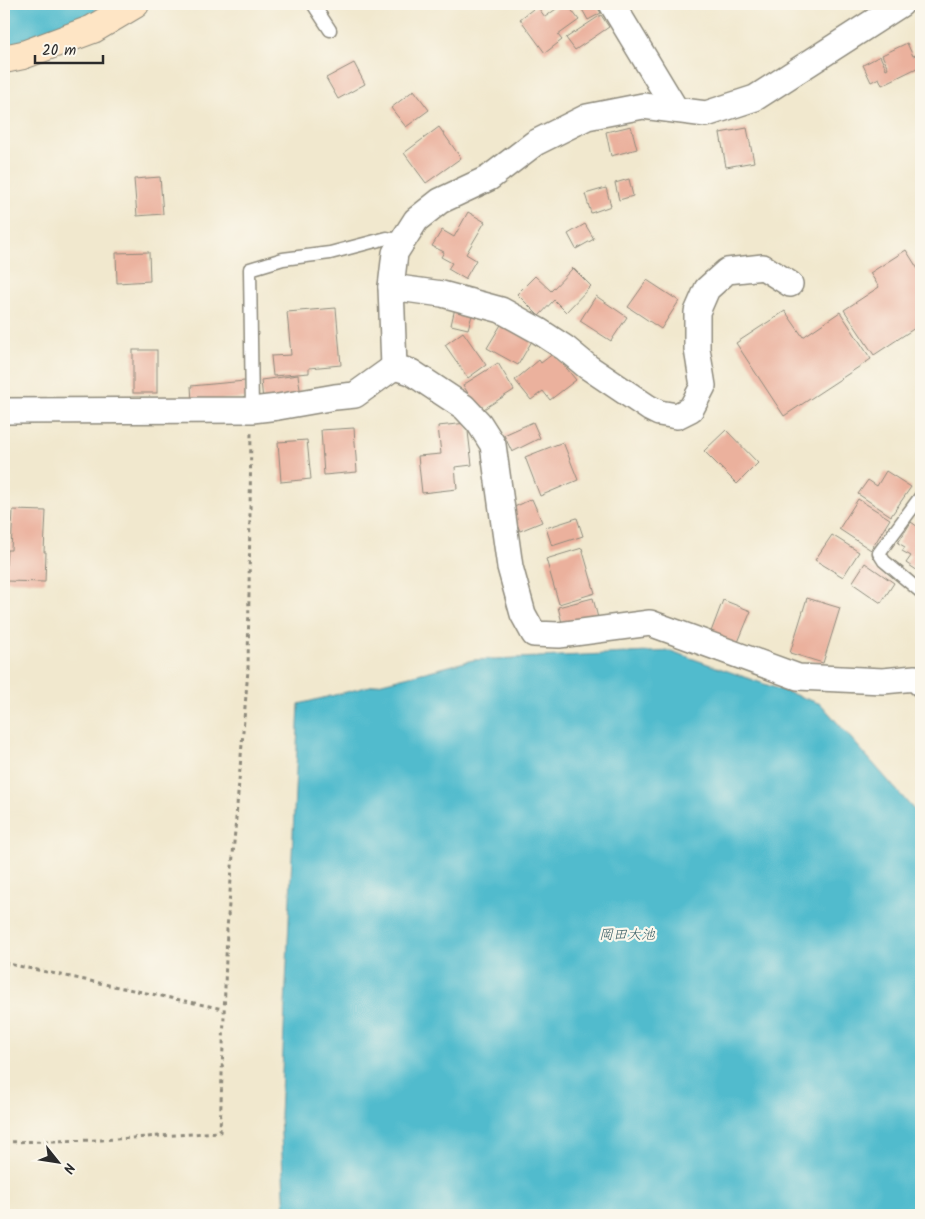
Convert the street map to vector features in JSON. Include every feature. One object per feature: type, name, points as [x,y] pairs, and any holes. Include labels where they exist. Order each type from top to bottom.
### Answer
[{"type":"main road","points":[[4,59],[23,56],[93,29],[135,4]]},
{"type":"street","points":[[612,4],[676,110]]},
{"type":"street","points":[[394,367],[391,287],[395,253],[416,220],[440,201],[489,178],[536,143],[586,117],[644,106],[706,114],[755,98],[901,4]]},
{"type":"street","points":[[391,287],[442,294],[501,310],[566,348],[588,367],[649,408],[659,413],[677,416],[691,410],[702,386],[697,349],[697,312],[707,289],[727,271],[763,267],[790,284]]},
{"type":"street","points":[[4,410],[252,410],[335,396],[355,395],[394,367]]},
{"type":"street","points":[[394,367],[411,372],[464,407],[479,423],[492,445],[510,567],[523,614],[534,634],[559,635],[650,623],[798,677],[883,680],[919,677]]},
{"type":"lane","points":[[313,4],[330,30]]},
{"type":"lane","points":[[252,410],[250,269],[283,259],[330,253],[387,238],[404,241]]},
{"type":"lane","points":[[921,496],[879,554],[884,561],[921,592]]},
{"type":"path","points":[[4,1142],[102,1140],[220,1132],[227,929],[248,670],[252,410]]},
{"type":"path","points":[[4,963],[224,1008]]},
{"type":"water","name":"岡田大池","points":[[671,651],[821,704],[921,818],[921,1215],[285,1215],[280,1115],[299,704],[473,660]]},
{"type":"building","points":[[563,4],[567,4],[579,20],[558,35],[562,40],[545,53],[520,19],[537,6],[545,17]]},
{"type":"building","points":[[579,4],[595,4],[601,13],[588,20]]},
{"type":"building","points":[[601,15],[609,27],[575,50],[566,38]]},
{"type":"building","points":[[907,43],[913,56],[918,54],[921,66],[882,85],[879,78],[871,82],[863,65],[880,56],[886,69],[888,68],[882,55]]},
{"type":"building","points":[[354,63],[365,84],[338,99],[326,78]]},
{"type":"building","points":[[414,90],[429,110],[406,127],[391,108]]},
{"type":"building","points":[[631,126],[637,149],[611,156],[606,132]]},
{"type":"building","points":[[439,127],[461,158],[426,183],[404,153]]},
{"type":"building","points":[[747,128],[754,162],[726,167],[720,133]]},
{"type":"building","points":[[160,177],[163,214],[137,216],[134,179]]},
{"type":"building","points":[[629,179],[633,196],[619,200],[615,183]]},
{"type":"building","points":[[606,188],[611,206],[591,213],[585,194]]},
{"type":"building","points":[[468,212],[485,222],[466,254],[476,260],[465,279],[448,269],[452,263],[441,257],[444,252],[432,246],[442,230],[454,237]]},
{"type":"building","points":[[585,224],[594,239],[576,249],[568,234]]},
{"type":"building","points":[[906,250],[921,274],[921,324],[874,355],[844,310],[879,287],[870,273]]},
{"type":"building","points":[[149,252],[150,281],[117,283],[116,253]]},
{"type":"building","points":[[573,268],[591,286],[566,312],[554,300],[539,316],[517,294],[535,276],[551,291]]},
{"type":"building","points":[[647,280],[679,301],[661,329],[628,307]]},
{"type":"building","points":[[596,296],[627,317],[611,341],[580,321]]},
{"type":"building","points":[[336,308],[341,365],[309,368],[309,373],[273,376],[271,356],[291,355],[287,312]]},
{"type":"building","points":[[455,308],[473,312],[468,329],[451,325]]},
{"type":"building","points":[[785,311],[803,337],[840,312],[871,359],[784,416],[736,343]]},
{"type":"building","points":[[502,323],[532,341],[518,365],[487,348]]},
{"type":"building","points":[[463,332],[486,365],[468,378],[445,345]]},
{"type":"building","points":[[133,350],[157,350],[157,393],[133,393]]},
{"type":"building","points":[[554,353],[576,380],[550,400],[543,391],[531,400],[515,380],[539,360],[541,363]]},
{"type":"building","points":[[498,363],[514,390],[479,412],[463,385]]},
{"type":"building","points":[[298,375],[301,396],[263,401],[261,380]]},
{"type":"building","points":[[245,381],[246,398],[192,402],[191,386]]},
{"type":"building","points":[[533,422],[540,438],[512,452],[504,435]]},
{"type":"building","points":[[467,423],[472,465],[455,467],[457,489],[422,493],[418,456],[441,454],[438,426]]},
{"type":"building","points":[[354,428],[357,472],[324,475],[321,430]]},
{"type":"building","points":[[726,430],[758,463],[737,484],[704,451]]},
{"type":"building","points":[[307,440],[311,479],[281,482],[278,442]]},
{"type":"building","points":[[563,442],[578,480],[540,496],[525,457]]},
{"type":"building","points":[[886,471],[911,487],[891,516],[858,494],[868,480],[877,486]]},
{"type":"building","points":[[532,499],[542,522],[520,531],[510,509]]},
{"type":"building","points":[[858,499],[890,519],[871,550],[839,529]]},
{"type":"building","points":[[13,510],[46,511],[45,582],[5,581],[7,550],[11,550]]},
{"type":"building","points":[[577,518],[583,536],[552,546],[546,528]]},
{"type":"building","points":[[911,522],[921,529],[921,573],[906,563],[911,556],[902,551],[905,547],[898,543]]},
{"type":"building","points":[[832,535],[859,552],[843,577],[815,560]]},
{"type":"building","points":[[582,548],[595,593],[559,604],[546,559]]},
{"type":"building","points":[[865,563],[894,583],[881,603],[852,583]]},
{"type":"building","points":[[593,598],[598,618],[563,627],[558,607]]},
{"type":"building","points":[[807,598],[840,608],[823,663],[790,653]]},
{"type":"building","points":[[723,600],[751,611],[736,647],[709,637]]},
{"type":"waterway","points":[[4,25],[39,19],[77,4]]}]
